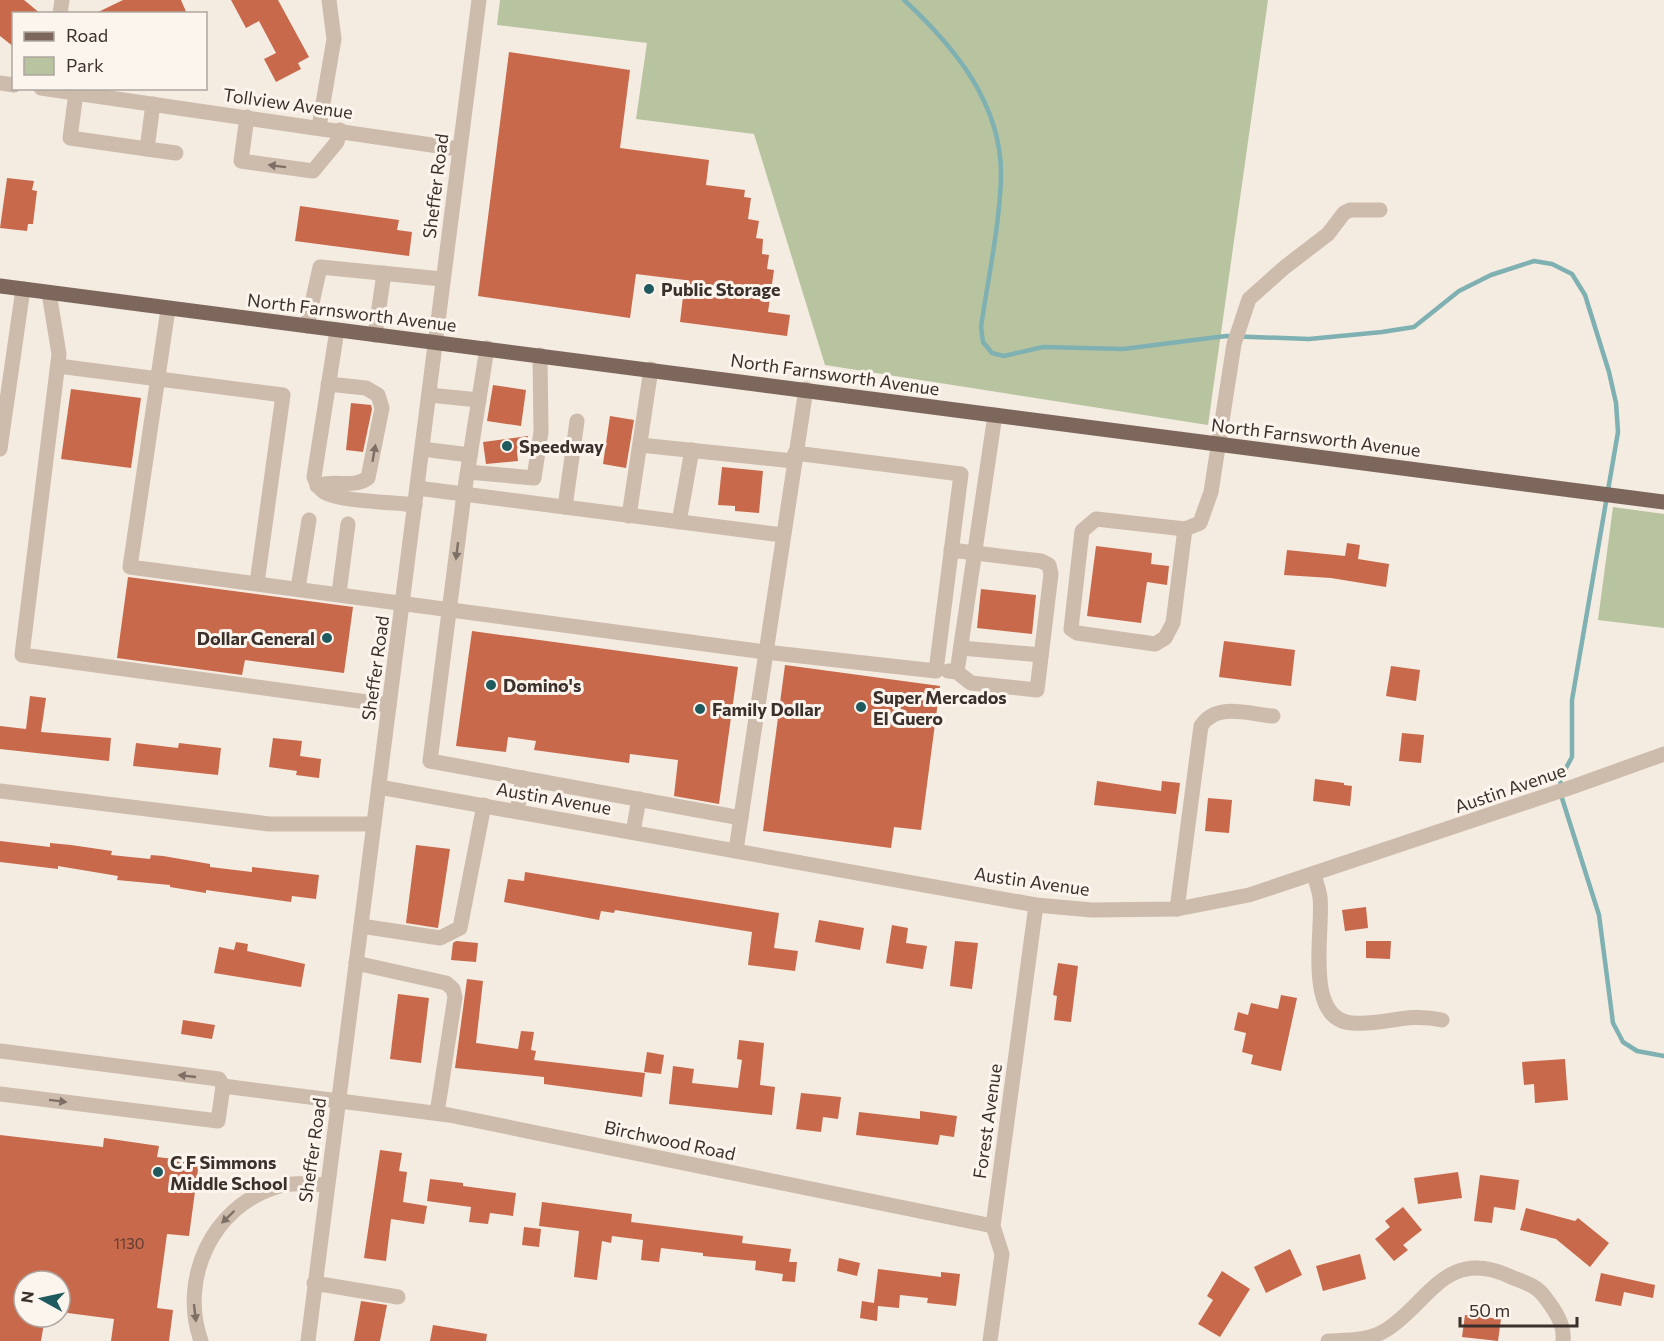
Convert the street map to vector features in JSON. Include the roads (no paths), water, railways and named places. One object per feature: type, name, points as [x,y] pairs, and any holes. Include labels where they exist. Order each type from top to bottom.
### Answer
[{"type":"main road","name":"North Farnsworth Avenue","points":[[0,286],[1664,502]]},
{"type":"street","points":[[319,127],[334,39],[329,0]]},
{"type":"street","name":"Sheffer Road","points":[[308,1341],[479,0]]},
{"type":"street","name":"Tollview Avenue","points":[[54,90],[459,149]]},
{"type":"street","points":[[76,93],[70,138],[176,153]]},
{"type":"street","points":[[147,149],[153,104]]},
{"type":"street","points":[[247,117],[241,161],[313,171],[337,142],[340,130]]},
{"type":"street","points":[[1185,529],[1173,623],[1165,638],[1155,644],[1077,633],[1071,629],[1082,531],[1088,523],[1096,519],[1185,529],[1200,523],[1211,492],[1234,344],[1249,299],[1285,267],[1328,234],[1344,213],[1350,210],[1380,210]]},
{"type":"street","points":[[307,326],[320,267],[442,279]]},
{"type":"street","points":[[375,335],[384,273]]},
{"type":"street","points":[[0,449],[23,290]]},
{"type":"street","points":[[49,293],[59,354],[22,656],[389,705]]},
{"type":"street","points":[[168,309],[130,567],[403,601],[765,652],[957,672],[971,683],[1037,690],[1051,574],[1049,566],[1041,561],[951,550]]},
{"type":"street","points":[[337,330],[314,477],[317,486],[324,492],[337,496],[415,505]]},
{"type":"street","points":[[487,348],[464,494],[430,761],[741,818]]},
{"type":"street","points":[[468,472],[534,478],[541,432],[540,355]]},
{"type":"street","points":[[58,366],[283,395],[257,583]]},
{"type":"street","points":[[629,516],[651,369]]},
{"type":"street","points":[[317,486],[330,481],[347,484],[362,482],[368,478],[382,408],[378,395],[366,388],[328,384]]},
{"type":"street","points":[[736,850],[806,389]]},
{"type":"street","points":[[429,395],[479,400]]},
{"type":"street","points":[[957,672],[995,415]]},
{"type":"street","points":[[565,507],[577,422]]},
{"type":"street","points":[[640,445],[795,457],[961,474],[936,670]]},
{"type":"street","points":[[422,449],[470,455]]},
{"type":"street","points":[[679,522],[692,450]]},
{"type":"street","points":[[523,502],[525,477]]},
{"type":"street","points":[[417,488],[782,536]]},
{"type":"street","points":[[298,588],[309,520]]},
{"type":"street","points":[[339,593],[348,524]]},
{"type":"street","points":[[960,648],[1041,655]]},
{"type":"street","points":[[1177,909],[1201,726],[1208,715],[1219,710],[1273,717]]},
{"type":"street","name":"Austin Avenue","points":[[379,787],[1036,905],[1092,910],[1177,909],[1249,895],[1314,875],[1575,786],[1664,753]]},
{"type":"street","points":[[517,811],[523,778]]},
{"type":"street","points":[[0,791],[269,824],[374,824]]},
{"type":"street","points":[[633,832],[639,799]]},
{"type":"street","points":[[361,926],[440,938],[460,928],[484,805]]},
{"type":"street","points":[[1314,875],[1320,898],[1320,977],[1323,1003],[1334,1016],[1349,1023],[1402,1016],[1425,1016],[1442,1020]]},
{"type":"street","name":"Forest Avenue","points":[[990,1341],[1002,1254],[993,1226],[1036,905]]},
{"type":"street","points":[[356,963],[446,983],[453,989],[455,997],[437,1113]]},
{"type":"street","name":"Birchwood Road","points":[[0,1051],[219,1079],[223,1086],[437,1113],[993,1226]]},
{"type":"street","points":[[0,1094],[218,1121],[223,1086]]},
{"type":"street","points":[[201,1341],[194,1309],[194,1284],[210,1239],[223,1222],[259,1194],[277,1186],[296,1183],[327,1185]]},
{"type":"street","points":[[1328,1341],[1368,1338],[1386,1330],[1431,1287],[1450,1274],[1478,1269],[1496,1270],[1538,1288],[1555,1310],[1561,1323],[1563,1341]]},
{"type":"street","points":[[314,1283],[398,1297]]},
{"type":"waterway","points":[[904,0],[940,37],[972,78],[993,125],[999,150],[1000,194],[981,327],[983,342],[992,353],[1004,356],[1043,347],[1123,349],[1226,336],[1309,339],[1382,332],[1414,327],[1459,291],[1491,275],[1534,261],[1552,264],[1572,274],[1585,295],[1609,372],[1616,403],[1618,432],[1572,700],[1572,757],[1560,779],[1561,787]]},
{"type":"waterway","points":[[1561,795],[1599,915],[1613,1023],[1623,1042],[1637,1051],[1664,1056]]},
{"type":"place","name":"Public Storage","points":[[649,289]]},
{"type":"place","name":"Speedway","points":[[507,446]]},
{"type":"place","name":"Dollar General","points":[[327,638]]},
{"type":"place","name":"Domino's","points":[[491,685]]},
{"type":"place","name":"Super Mercados El Guero","points":[[861,707]]},
{"type":"place","name":"Family Dollar","points":[[700,709]]},
{"type":"place","name":"C F Simmons Middle School","points":[[158,1172]]}]
